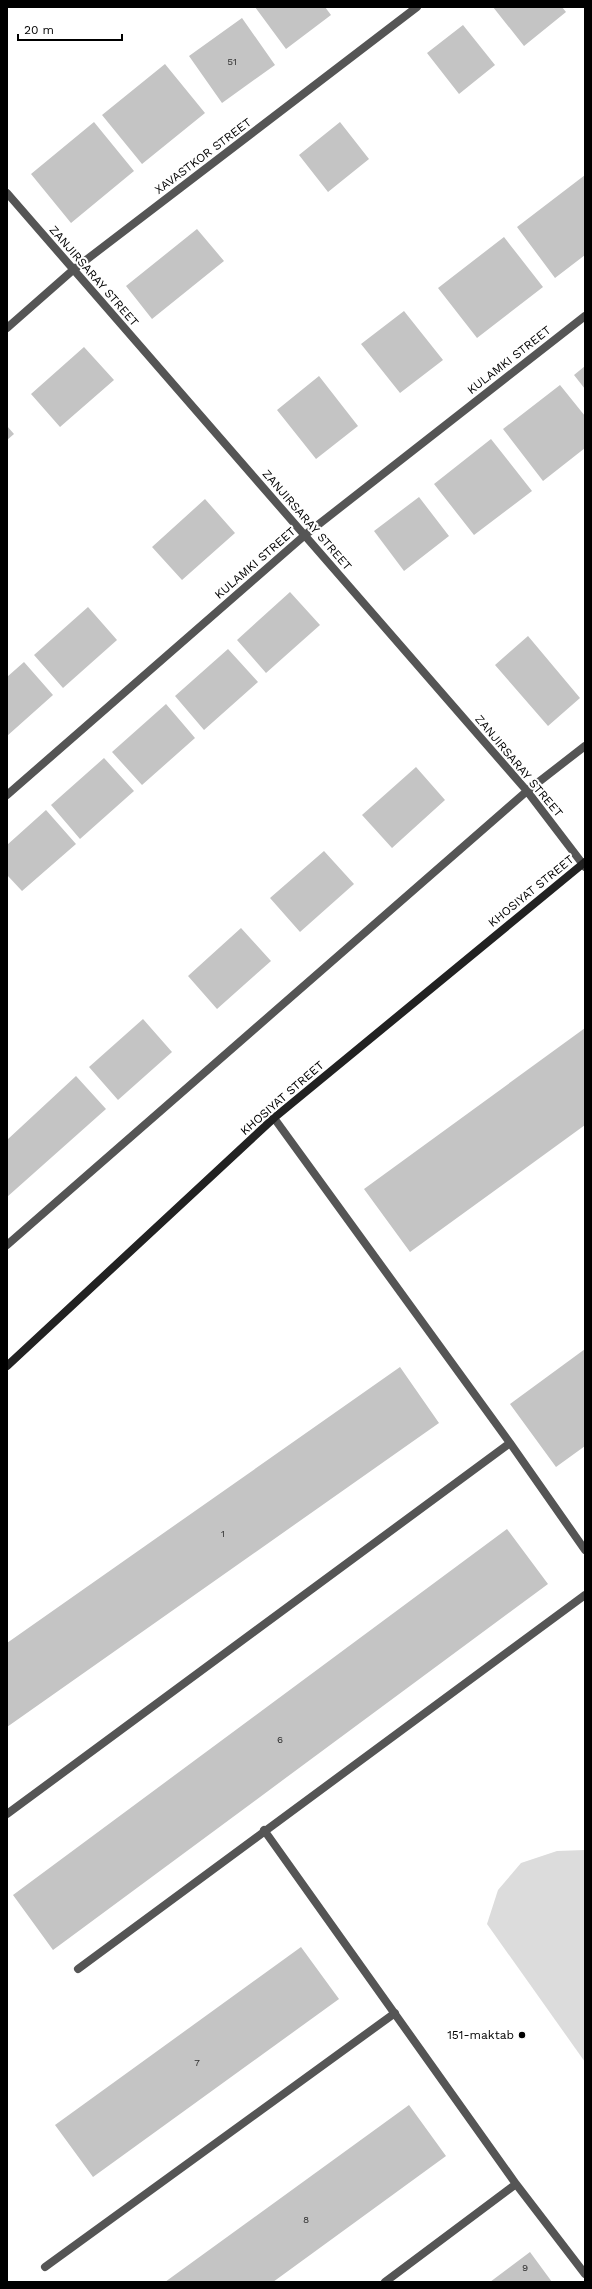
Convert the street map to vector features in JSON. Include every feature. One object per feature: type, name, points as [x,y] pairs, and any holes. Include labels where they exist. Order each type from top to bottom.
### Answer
[{"type":"main road","name":"KHOSIYAT STREET","points":[[7,1366],[274,1118],[584,864]]},
{"type":"street","name":"XAVASTKOR STREET","points":[[7,328],[73,270],[417,7]]},
{"type":"street","name":"ZANJIRSARAY STREET","points":[[7,193],[527,791],[584,864]]},
{"type":"street","name":"KULAMKI STREET","points":[[7,795],[305,535],[585,316]]},
{"type":"street","points":[[7,1245],[527,791],[585,746]]},
{"type":"street","points":[[274,1118],[510,1442],[585,1550]]},
{"type":"street","points":[[7,1814],[510,1442]]},
{"type":"street","points":[[78,1969],[264,1830],[585,1595]]},
{"type":"street","points":[[264,1830],[516,2184],[585,2274]]},
{"type":"street","points":[[45,2267],[395,2013]]},
{"type":"street","points":[[385,2282],[516,2184]]},
{"type":"shaded area","points":[[585,1850],[585,2062],[487,1924],[498,1890],[521,1863],[557,1851]]},
{"type":"building","points":[[255,7],[325,7],[331,15],[286,49]]},
{"type":"building","points":[[493,7],[562,7],[566,12],[524,46]]},
{"type":"building","points":[[242,18],[275,65],[222,103],[189,56]]},
{"type":"building","points":[[463,25],[495,65],[459,94],[427,53]]},
{"type":"building","points":[[165,64],[205,113],[142,164],[102,115]]},
{"type":"building","points":[[94,122],[134,171],[71,223],[31,174]]},
{"type":"building","points":[[340,122],[369,159],[328,192],[299,155]]},
{"type":"building","points":[[585,175],[585,255],[555,278],[517,227]]},
{"type":"building","points":[[197,229],[224,261],[152,319],[126,286]]},
{"type":"building","points":[[504,237],[543,287],[477,338],[438,288]]},
{"type":"building","points":[[404,311],[443,360],[400,393],[361,344]]},
{"type":"building","points":[[84,347],[114,380],[60,427],[31,394]]},
{"type":"building","points":[[585,366],[585,389],[574,375]]},
{"type":"building","points":[[319,376],[358,426],[316,459],[277,410]]},
{"type":"building","points":[[560,385],[585,416],[585,448],[543,481],[503,429]]},
{"type":"building","points":[[7,426],[14,434],[7,440]]},
{"type":"building","points":[[491,439],[532,491],[474,535],[434,484]]},
{"type":"building","points":[[419,497],[449,536],[404,571],[374,531]]},
{"type":"building","points":[[205,499],[235,533],[182,580],[152,547]]},
{"type":"building","points":[[290,592],[320,625],[266,673],[237,640]]},
{"type":"building","points":[[88,607],[117,640],[63,688],[34,655]]},
{"type":"building","points":[[528,636],[580,698],[548,726],[495,665]]},
{"type":"building","points":[[228,649],[258,682],[204,730],[175,696]]},
{"type":"building","points":[[24,662],[53,695],[7,736],[7,677]]},
{"type":"building","points":[[166,704],[195,738],[142,785],[112,752]]},
{"type":"building","points":[[104,758],[134,791],[80,839],[51,805]]},
{"type":"building","points":[[416,767],[445,800],[392,848],[362,815]]},
{"type":"building","points":[[46,810],[76,844],[22,891],[7,875],[7,845]]},
{"type":"building","points":[[324,851],[354,884],[300,932],[270,898]]},
{"type":"building","points":[[241,928],[271,961],[217,1009],[188,976]]},
{"type":"building","points":[[143,1019],[172,1052],[118,1100],[89,1067]]},
{"type":"building","points":[[585,1028],[585,1125],[410,1252],[364,1189]]},
{"type":"building","points":[[76,1076],[106,1109],[7,1197],[7,1140]]},
{"type":"building","points":[[585,1349],[585,1446],[556,1467],[510,1404]]},
{"type":"building","points":[[400,1367],[439,1423],[7,1727],[7,1643]]},
{"type":"building","points":[[507,1529],[548,1584],[53,1950],[13,1895]]},
{"type":"building","points":[[301,1947],[339,1999],[93,2177],[55,2125]]},
{"type":"building","points":[[409,2105],[446,2156],[273,2282],[165,2282]]},
{"type":"building","points":[[530,2252],[552,2282],[490,2282]]},
{"type":"place","name":"151-maktab","points":[[522,2035]]}]
